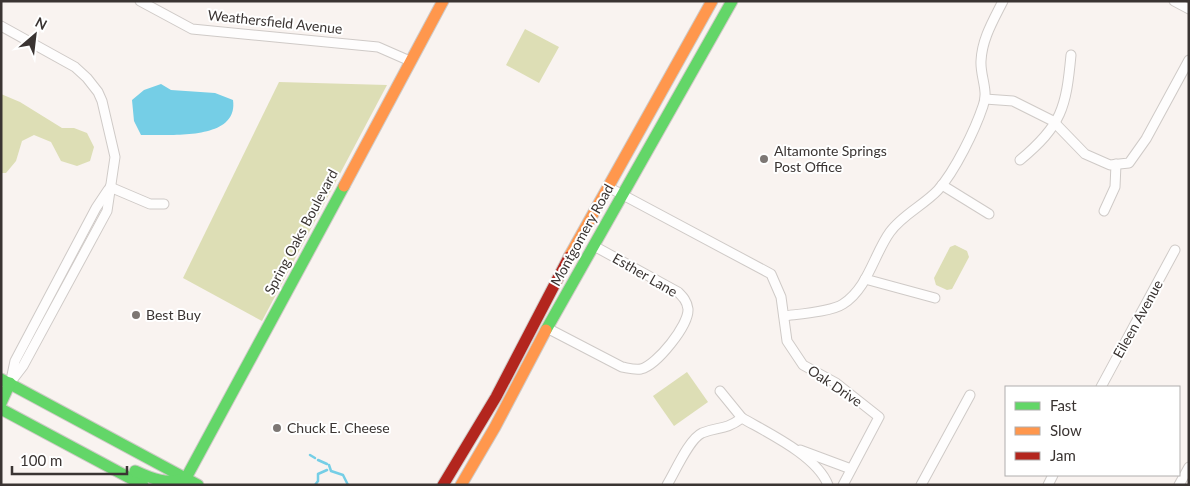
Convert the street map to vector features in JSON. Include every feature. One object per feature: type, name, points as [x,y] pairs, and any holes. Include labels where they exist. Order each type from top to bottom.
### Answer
[{"type":"main road","name":"Spring Oaks Boulevard","points":[[186,478],[443,1]]},
{"type":"main road","name":"Montgomery Road","points":[[444,485],[496,397],[559,276],[712,1]]},
{"type":"main road","name":"Montgomery Road","points":[[462,485],[508,406],[547,328],[732,1]]},
{"type":"main road","points":[[686,48],[695,66]]},
{"type":"main road","points":[[547,328],[545,317],[547,307],[555,292],[559,276]]},
{"type":"main road","points":[[1,403],[6,381],[198,485]]},
{"type":"main road","points":[[1,409],[143,485]]},
{"type":"main road","points":[[119,472],[134,470],[160,483],[173,485],[186,478]]},
{"type":"street","name":"Weathersfield Avenue","points":[[140,1],[192,29],[378,47],[410,61]]},
{"type":"street","points":[[784,316],[843,305],[861,287],[880,246],[896,224],[918,209],[942,185],[968,140],[985,99],[981,62],[986,33],[1003,1]]},
{"type":"street","points":[[1174,1],[1189,9]]},
{"type":"street","points":[[1,26],[75,67],[98,92],[110,130],[115,156],[110,187],[96,208],[6,381]]},
{"type":"street","points":[[1020,160],[1037,146],[1056,124],[1068,87],[1071,55]]},
{"type":"street","points":[[985,99],[1013,101],[1056,124],[1085,154],[1110,165],[1129,163],[1146,139],[1189,60]]},
{"type":"street","points":[[1104,211],[1115,188],[1116,164]]},
{"type":"street","points":[[942,185],[989,214]]},
{"type":"street","points":[[110,187],[150,204],[164,204]]},
{"type":"street","name":"Oak Drive","points":[[608,187],[621,196],[771,274],[781,297],[787,341],[803,365],[836,384],[879,416],[851,469]]},
{"type":"street","name":"Esther Lane","points":[[547,328],[622,367],[631,369],[642,368],[654,362],[662,354],[686,318],[687,304],[678,292],[594,246]]},
{"type":"street","name":"Eileen Avenue","points":[[1101,386],[1175,250]]},
{"type":"street","points":[[865,279],[935,298]]},
{"type":"street","points":[[720,391],[742,418],[797,450],[851,469],[843,485]]},
{"type":"street","points":[[921,485],[970,395]]},
{"type":"street","points":[[667,485],[694,440],[702,433],[728,428],[742,418]]},
{"type":"street","points":[[797,450],[826,478],[828,485]]},
{"type":"street","points":[[1179,485],[1189,467]]},
{"type":"green space","points":[[525,29],[559,47],[539,83],[506,65]]},
{"type":"green space","points":[[279,82],[387,85],[262,321],[183,278]]},
{"type":"green space","points":[[1,94],[20,102],[62,128],[74,128],[87,133],[94,147],[90,161],[77,166],[61,161],[51,142],[34,135],[22,141],[16,161],[6,173],[1,173]]},
{"type":"green space","points":[[955,245],[967,251],[969,257],[952,289],[947,290],[936,285],[934,278],[950,247]]},
{"type":"green space","points":[[687,372],[708,402],[674,426],[653,396]]},
{"type":"water","points":[[161,84],[171,90],[215,93],[233,100],[232,114],[225,123],[199,133],[141,135],[134,121],[132,100],[144,90]]},
{"type":"waterway","points":[[310,455],[315,458]]},
{"type":"waterway","points":[[318,460],[327,464]]},
{"type":"waterway","points":[[329,465],[331,471],[343,475],[348,485]]},
{"type":"waterway","points":[[315,485],[318,481],[318,474],[327,470]]},
{"type":"traffic: fast","points":[[546,330],[732,1]]},
{"type":"traffic: fast","points":[[186,478],[344,186]]},
{"type":"traffic: fast","points":[[1,379],[198,485]]},
{"type":"traffic: fast","points":[[1,403],[10,383]]},
{"type":"traffic: fast","points":[[1,409],[143,485]]},
{"type":"traffic: fast","points":[[135,471],[166,481],[186,478]]},
{"type":"traffic: slow","points":[[344,186],[443,1]]},
{"type":"traffic: slow","points":[[569,257],[712,1]]},
{"type":"traffic: slow","points":[[461,485],[495,427],[546,330]]},
{"type":"traffic: jam","points":[[443,485],[496,397],[569,257]]},
{"type":"place","name":"Altamonte Springs Post Office","points":[[764,159]]},
{"type":"place","name":"Best Buy","points":[[136,315]]},
{"type":"place","name":"Chuck E. Cheese","points":[[277,428]]}]
